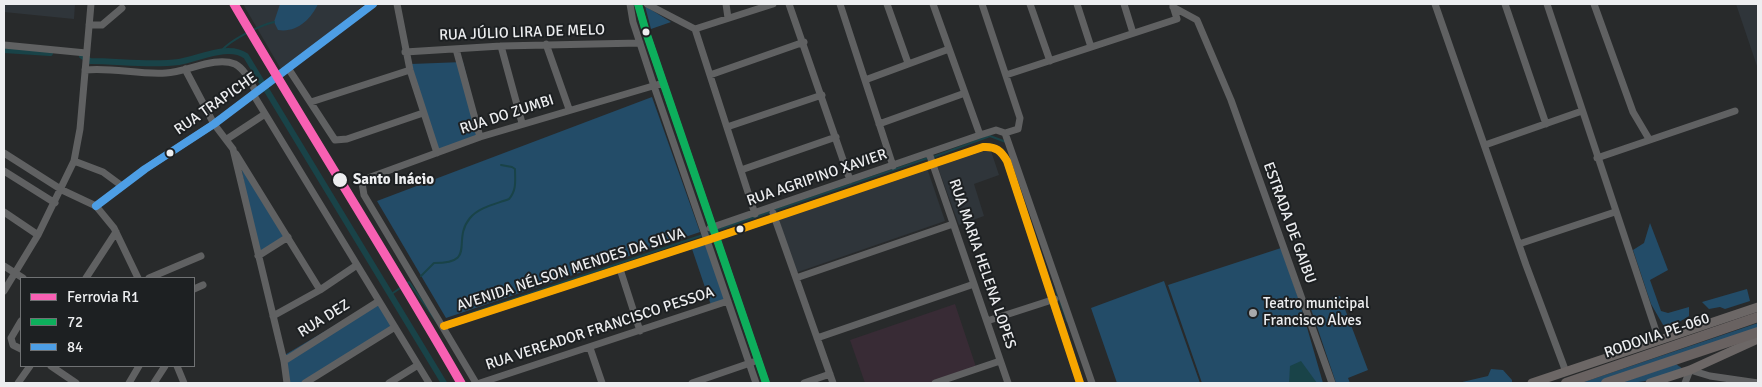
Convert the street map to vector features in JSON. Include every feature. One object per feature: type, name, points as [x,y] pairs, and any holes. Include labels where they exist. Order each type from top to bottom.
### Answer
[{"type":"highway","name":"RODOVIA PE-060","points":[[1566,383],[1758,317]]},
{"type":"highway","name":"RODOVIA PE-060","points":[[1606,383],[1758,332]]},
{"type":"main road","points":[[1532,383],[1758,307]]},
{"type":"main road","points":[[1650,383],[1690,370],[1758,339]]},
{"type":"street","points":[[4,291],[55,204],[74,161],[79,135],[91,4]]},
{"type":"street","name":"RUA TRAPICHE","points":[[96,206],[122,186],[214,124],[373,4]]},
{"type":"street","points":[[398,4],[405,52],[437,153]]},
{"type":"street","points":[[755,214],[695,29],[647,4],[628,4],[654,86],[756,383]]},
{"type":"street","points":[[726,4],[728,18]]},
{"type":"street","points":[[695,29],[773,4]]},
{"type":"street","points":[[789,4],[804,42],[850,180]]},
{"type":"street","points":[[840,4],[893,166]]},
{"type":"street","points":[[887,4],[908,63]]},
{"type":"street","points":[[933,4],[980,135]]},
{"type":"street","points":[[833,383],[773,213],[931,158],[980,135],[996,130],[1005,133],[1018,129],[1020,125],[1019,111],[982,4]]},
{"type":"street","points":[[1030,4],[1050,61]]},
{"type":"street","points":[[1077,4],[1091,47]]},
{"type":"street","points":[[1124,4],[1133,33]]},
{"type":"street","points":[[1435,4],[1518,244],[1566,372]]},
{"type":"street","points":[[1505,4],[1546,124]]},
{"type":"street","points":[[1547,4],[1659,340]]},
{"type":"street","points":[[1594,4],[1633,112],[1649,139]]},
{"type":"street","points":[[638,5],[766,383]]},
{"type":"street","points":[[1006,76],[1177,19],[1172,6]]},
{"type":"street","name":"ESTRADA DE GAIBU","points":[[1172,6],[1197,20],[1231,100],[1332,383]]},
{"type":"street","points":[[89,25],[102,25],[122,8]]},
{"type":"street","name":"RUA JÚLIO LIRA DE MELO","points":[[405,52],[546,44],[640,42]]},
{"type":"street","points":[[710,75],[804,42]]},
{"type":"street","points":[[546,44],[569,110]]},
{"type":"street","points":[[4,45],[86,54]]},
{"type":"street","points":[[501,46],[522,123]]},
{"type":"street","points":[[456,49],[480,137]]},
{"type":"street","points":[[865,80],[949,49]]},
{"type":"street","points":[[85,68],[167,73],[216,63],[237,65],[259,90],[265,114],[429,383]]},
{"type":"street","points":[[288,68],[334,140],[347,139],[423,113]]},
{"type":"street","points":[[185,69],[214,124],[227,139],[320,290]]},
{"type":"street","points":[[311,102],[410,70]]},
{"type":"street","name":"RUA DO ZUMBI","points":[[442,324],[364,195],[362,183],[437,153],[522,123],[663,83]]},
{"type":"street","points":[[879,124],[965,93]]},
{"type":"street","points":[[727,127],[822,95]]},
{"type":"street","points":[[1485,145],[1582,111]]},
{"type":"street","points":[[1598,158],[1735,111]]},
{"type":"street","points":[[227,139],[265,114]]},
{"type":"street","points":[[1005,133],[1057,298],[1080,383]]},
{"type":"street","points":[[741,170],[836,137]]},
{"type":"street","points":[[931,158],[984,146],[992,146],[1002,153],[1057,298],[1092,383]]},
{"type":"street","points":[[233,149],[284,361],[287,383]]},
{"type":"street","points":[[4,153],[62,190],[96,206],[116,232],[138,277]]},
{"type":"street","name":"RUA AGRIPINO XAVIER","points":[[704,230],[755,214],[773,213],[850,180],[893,166],[931,158]]},
{"type":"street","name":"RUA MARIA HELENA LOPES","points":[[931,158],[1008,383]]},
{"type":"street","points":[[74,161],[103,172],[122,186]]},
{"type":"street","points":[[4,171],[55,204]]},
{"type":"street","points":[[4,212],[38,234]]},
{"type":"street","points":[[1518,244],[1615,212]]},
{"type":"street","name":"AVENIDA NÉLSON MENDES DA SILVA","points":[[442,324],[717,238],[773,213]]},
{"type":"street","points":[[796,278],[953,224]]},
{"type":"street","points":[[87,277],[116,232]]},
{"type":"street","points":[[258,256],[288,237]]},
{"type":"street","points":[[151,277],[201,256]]},
{"type":"street","points":[[272,316],[320,290],[357,265]]},
{"type":"street","points":[[4,266],[21,277]]},
{"type":"street","points":[[620,269],[640,331]]},
{"type":"street","points":[[817,338],[974,284]]},
{"type":"street","points":[[195,289],[203,285]]},
{"type":"street","points":[[987,321],[1057,298]]},
{"type":"street","name":"RUA DEZ","points":[[284,361],[379,301]]},
{"type":"street","name":"RUA VEREADOR FRANCISCO PESSOA","points":[[480,383],[728,301]]},
{"type":"street","points":[[20,322],[11,338],[13,345],[20,348]]},
{"type":"street","points":[[442,324],[476,383]]},
{"type":"street","points":[[305,383],[395,327]]},
{"type":"street","points":[[590,348],[602,383]]},
{"type":"street","points":[[692,383],[758,360]]},
{"type":"street","points":[[935,383],[1000,361]]},
{"type":"street","points":[[389,383],[418,365]]},
{"type":"street","points":[[18,383],[29,367]]},
{"type":"street","points":[[52,367],[76,383]]},
{"type":"street","points":[[129,383],[138,367]]},
{"type":"street","points":[[154,383],[162,367]]},
{"type":"street","points":[[177,367],[184,383]]},
{"type":"street","points":[[1685,383],[1690,370],[1736,382],[1758,383]]},
{"type":"street","points":[[804,383],[830,374]]},
{"type":"shaded area","points":[[4,4],[75,4],[74,19],[4,12]]},
{"type":"shaded area","points":[[243,4],[365,4],[282,71]]},
{"type":"shaded area","points":[[280,4],[318,4],[302,24],[291,29],[278,30],[274,22]]},
{"type":"shaded area","points":[[1736,4],[1758,4],[1758,69]]},
{"type":"shaded area","points":[[645,6],[671,22],[651,29]]},
{"type":"shaded area","points":[[463,62],[482,136],[438,150],[411,64]]},
{"type":"shaded area","points":[[652,97],[700,232],[446,318],[377,201]]},
{"type":"shaded area","points":[[985,151],[991,151],[999,175],[974,184],[984,216],[959,225],[937,165]]},
{"type":"shaded area","points":[[241,166],[287,237],[258,254]]},
{"type":"shaded area","points":[[927,168],[945,221],[795,273],[779,219]]},
{"type":"shaded area","points":[[1650,223],[1668,270],[1650,280],[1661,311],[1668,313],[1689,307],[1689,316],[1666,330],[1651,304],[1633,250],[1644,243]]},
{"type":"shaded area","points":[[709,240],[728,299],[711,305],[691,246]]},
{"type":"shaded area","points":[[1281,248],[1300,303],[1323,383],[1202,383],[1168,285]]},
{"type":"shaded area","points":[[1164,281],[1200,383],[1117,383],[1091,308]]},
{"type":"shaded area","points":[[1747,289],[1750,301],[1725,309],[1720,307],[1709,309],[1702,302]]},
{"type":"shaded area","points":[[1340,296],[1368,370],[1348,378],[1350,383],[1336,383],[1309,303]]},
{"type":"shaded area","points":[[376,301],[394,327],[302,383],[287,383],[283,356]]},
{"type":"shaded area","points":[[955,304],[976,367],[930,383],[865,383],[850,340]]},
{"type":"shaded area","points":[[1758,323],[1758,328],[1599,383],[1581,383]]},
{"type":"shaded area","points":[[1301,361],[1317,383],[1289,383],[1290,366]]},
{"type":"shaded area","points":[[1676,364],[1683,369],[1652,380],[1620,383]]},
{"type":"shaded area","points":[[1491,369],[1503,370],[1512,380],[1512,383],[1458,383],[1488,376]]},
{"type":"waterway","points":[[220,53],[237,39],[261,26],[274,22]]},
{"type":"waterway","points":[[4,50],[50,53]]},
{"type":"waterway","points":[[82,56],[90,61],[157,64],[179,62],[222,51],[239,52],[246,56],[444,383]]},
{"type":"waterway","points":[[933,157],[990,136],[1006,142]]},
{"type":"waterway","points":[[708,233],[928,158]]},
{"type":"waterway","points":[[421,276],[434,263],[447,262],[456,259],[460,255],[465,227],[474,214],[512,196],[515,185],[515,169],[501,165]]},
{"type":"waterway","points":[[469,314],[703,235]]},
{"type":"waterway","points":[[390,295],[409,282],[438,324]]},
{"type":"waterway","points":[[1056,290],[1067,321]]},
{"type":"rail line","name":"R1","points":[[234,4],[461,383]]},
{"type":"transit line","name":"84","points":[[96,206],[145,169],[214,124],[373,4]]},
{"type":"transit line","name":"72","points":[[638,4],[766,383]]},
{"type":"transit line","points":[[444,326],[717,237],[983,147],[991,147],[1003,154],[1007,161],[1080,383]]},
{"type":"place","name":"Santo Inácio","points":[[340,180]]},
{"type":"place","name":"Teatro municipal Francisco Alves","points":[[1253,313]]}]
